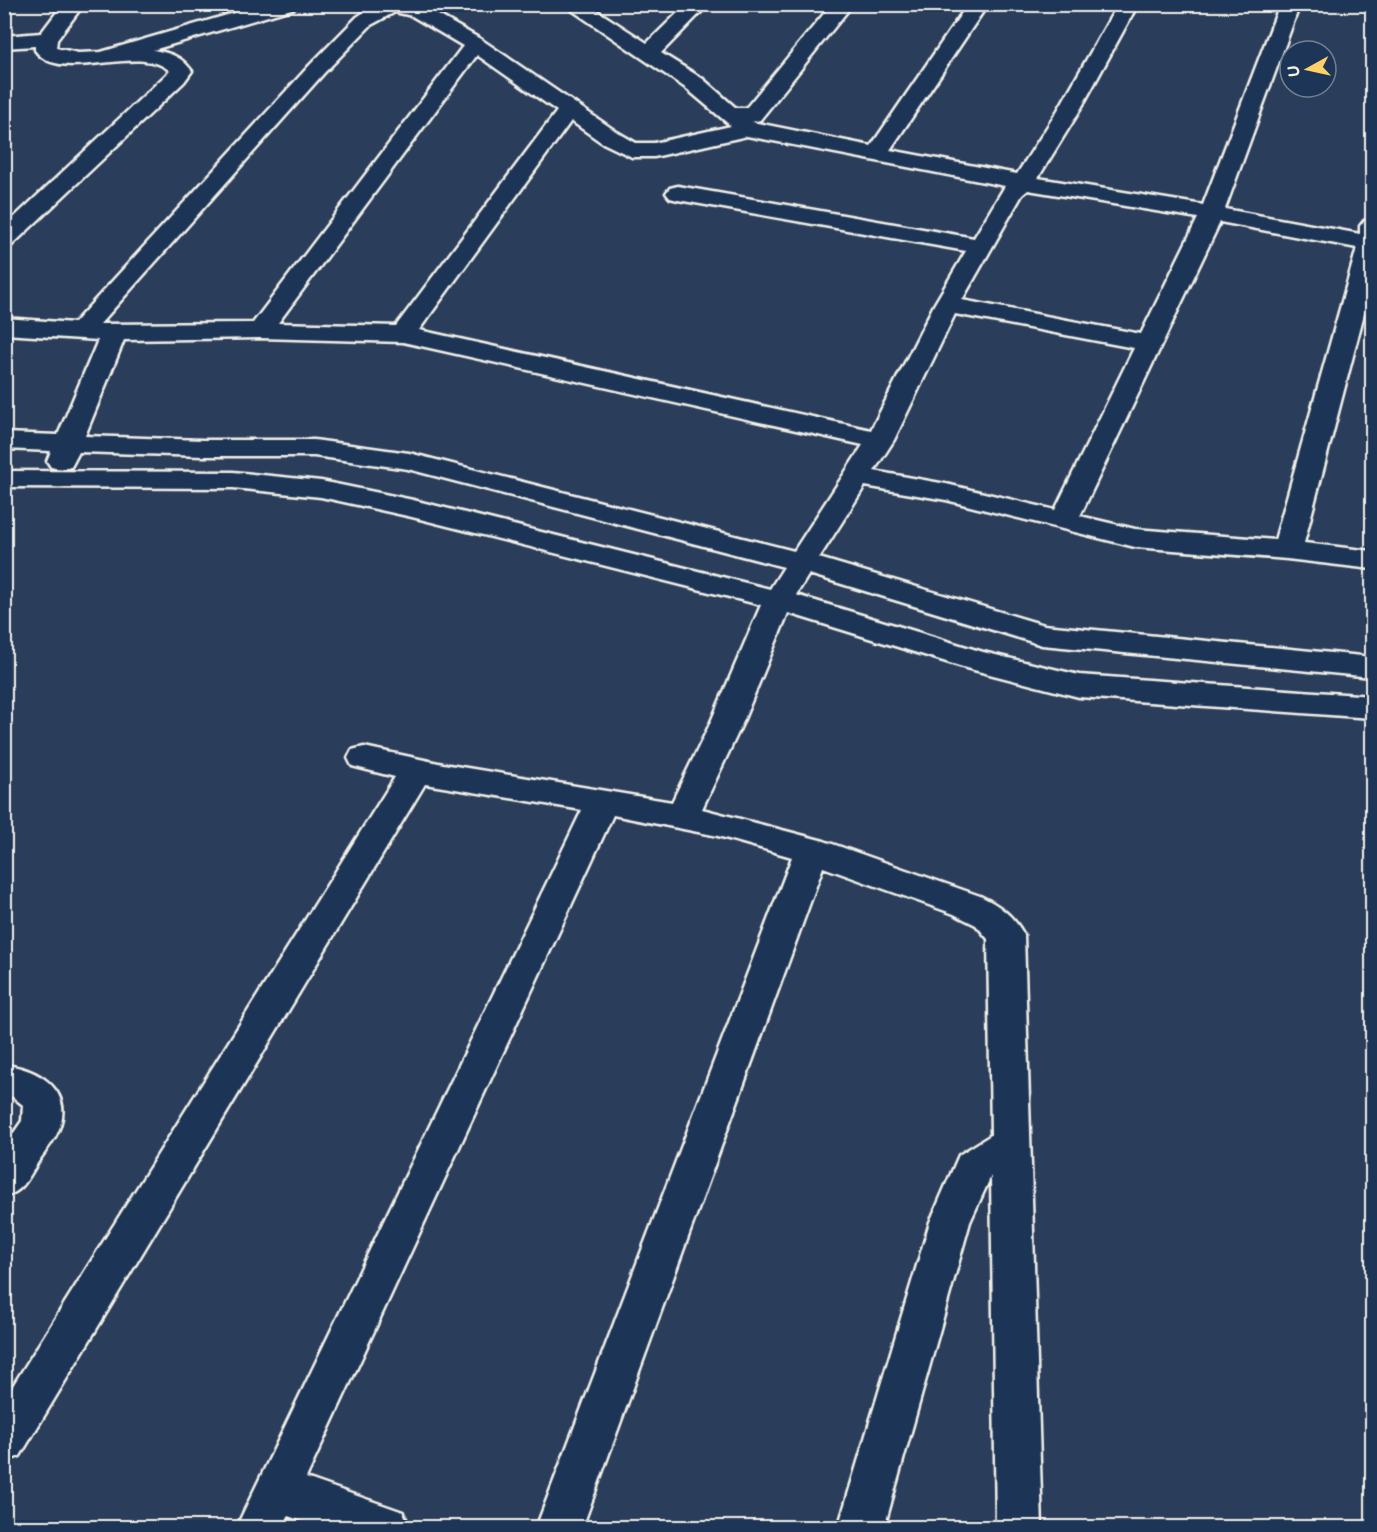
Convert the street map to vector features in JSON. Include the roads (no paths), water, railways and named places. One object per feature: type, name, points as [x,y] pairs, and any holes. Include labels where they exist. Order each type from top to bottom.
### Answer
[{"type":"street","points":[[77,6],[47,39],[45,50],[51,55],[78,59],[120,54],[288,4]]},
{"type":"street","points":[[573,4],[695,84],[739,122],[877,153],[1023,182],[1372,238],[1287,550]]},
{"type":"street","points":[[649,53],[699,4]]},
{"type":"street","points":[[81,330],[317,69],[364,21],[388,6],[419,12],[475,44],[569,110],[632,150],[654,150],[739,122],[752,115],[843,4]]},
{"type":"street","points":[[877,153],[978,4]]},
{"type":"street","points":[[682,816],[726,724],[778,600],[880,440],[947,304],[1013,191],[1023,182],[1070,110],[1128,4]]},
{"type":"street","points":[[1064,520],[1212,213],[1290,4]]},
{"type":"street","points":[[4,42],[47,39]]},
{"type":"street","points":[[260,330],[475,44]]},
{"type":"street","points":[[4,240],[177,78],[181,71],[176,63],[165,58],[120,54]]},
{"type":"street","points":[[402,334],[569,110]]},
{"type":"street","points":[[678,193],[980,246]]},
{"type":"street","points":[[947,304],[1150,343]]},
{"type":"street","points":[[4,326],[114,333],[260,330],[402,334],[880,440]]},
{"type":"street","points":[[51,480],[70,443],[114,333]]},
{"type":"street","points":[[4,441],[314,448],[409,461],[802,562],[1042,635],[1372,667]]},
{"type":"street","points":[[857,476],[946,492],[1135,538],[1287,550],[1372,560]]},
{"type":"street","points":[[4,479],[233,480],[321,489],[413,509],[778,600],[977,661],[1079,686],[1372,707]]},
{"type":"street","points":[[364,758],[415,772],[682,816],[812,849],[967,905],[989,916],[1006,935],[1019,1527]]},
{"type":"street","points":[[4,1441],[415,772]]},
{"type":"street","points":[[387,1527],[268,1509],[602,803]]},
{"type":"street","points":[[558,1527],[812,849]]},
{"type":"street","points":[[4,1080],[16,1081],[34,1089],[43,1102],[40,1125],[4,1179]]},
{"type":"street","points":[[861,1527],[950,1222],[973,1167],[1011,1142]]}]
